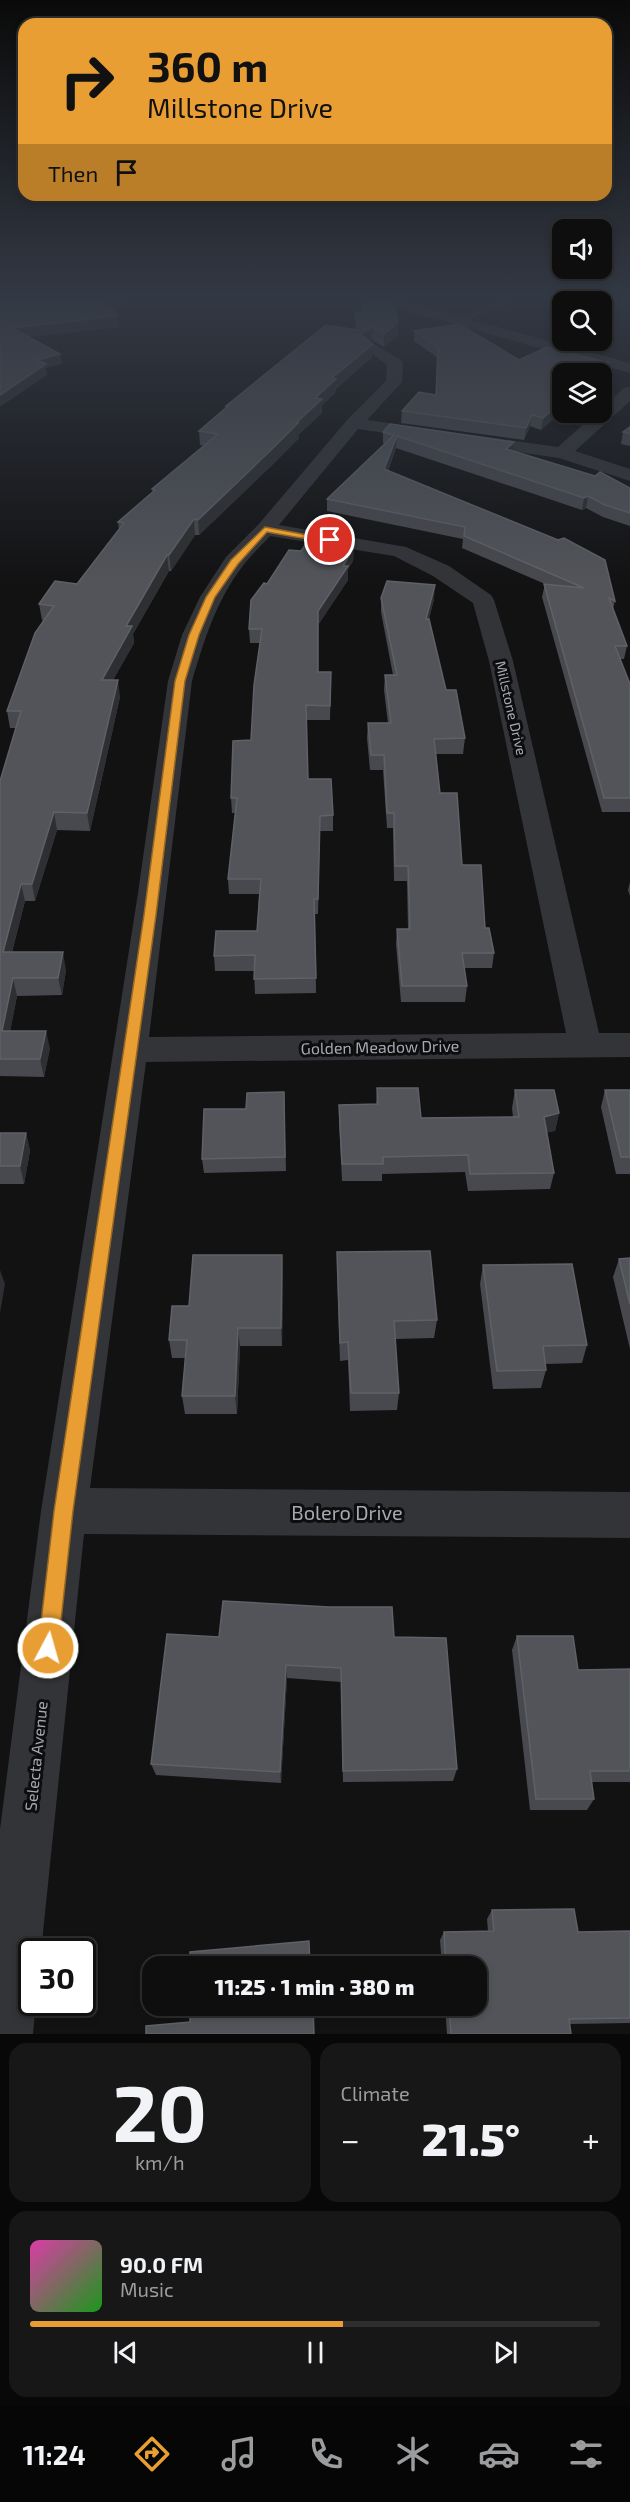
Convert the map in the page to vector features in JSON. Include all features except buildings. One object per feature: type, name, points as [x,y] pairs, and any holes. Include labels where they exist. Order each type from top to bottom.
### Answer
[{"type":"street","name":"Selecta Avenue","points":[[3,2034],[64,1511],[131,1050],[180,681],[194,635],[211,597],[234,562],[265,529],[354,423],[382,394]]},
{"type":"street","points":[[562,453],[628,394]]},
{"type":"street","points":[[354,423],[562,453],[630,475]]},
{"type":"street","name":"Millstone Drive","points":[[265,529],[399,551],[441,571],[483,600],[501,661],[585,1045]]},
{"type":"street","name":"Golden Meadow Drive","points":[[131,1050],[630,1045]]},
{"type":"street","name":"Bolero Drive","points":[[64,1511],[630,1515]]},
{"type":"route","points":[[48,1648],[64,1511],[150,915],[180,681],[194,635],[211,597],[234,562],[265,529],[330,540]]}]
